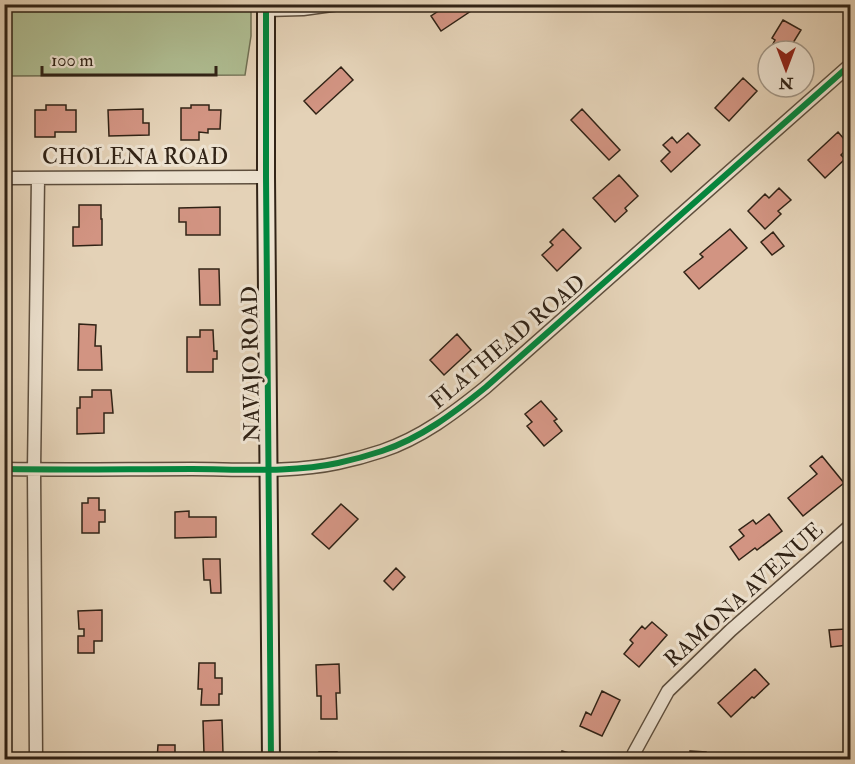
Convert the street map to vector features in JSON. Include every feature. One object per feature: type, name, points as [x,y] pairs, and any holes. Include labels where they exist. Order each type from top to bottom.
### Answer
[{"type":"main road","name":"NAVAJO ROAD","points":[[266,7],[271,759]]},
{"type":"street","points":[[266,7],[303,9],[339,4]]},
{"type":"street","name":"FLATHEAD ROAD","points":[[4,470],[311,467],[337,463],[384,450],[429,429],[458,410],[850,65]]},
{"type":"street","name":"CHOLENA ROAD","points":[[4,178],[266,177]]},
{"type":"street","points":[[36,759],[34,470],[38,178]]},
{"type":"street","name":"RAMONA AVENUE","points":[[632,759],[668,691],[730,630],[850,526]]},
{"type":"green space","points":[[4,5],[251,5],[251,36],[245,75],[5,76]]},
{"type":"building","points":[[449,4],[472,4],[474,9],[441,31],[431,16]]},
{"type":"building","points":[[783,20],[801,30],[795,39],[772,38]]},
{"type":"building","points":[[341,67],[353,80],[316,114],[304,101]]},
{"type":"building","points":[[743,78],[756,90],[729,121],[715,108]]},
{"type":"building","points":[[46,105],[66,105],[66,110],[76,110],[76,132],[55,132],[55,137],[35,137],[35,110],[46,110]]},
{"type":"building","points":[[191,105],[209,105],[209,110],[221,110],[220,129],[208,129],[208,133],[199,132],[199,140],[181,140],[181,108],[191,108]]},
{"type":"building","points":[[143,109],[143,123],[149,123],[149,135],[109,136],[108,110]]},
{"type":"building","points":[[582,109],[620,150],[609,160],[571,120]]},
{"type":"building","points":[[838,132],[850,146],[841,155],[845,159],[825,178],[808,160]]},
{"type":"building","points":[[688,133],[700,145],[671,172],[661,161],[670,152],[663,145],[672,137],[677,143]]},
{"type":"building","points":[[619,175],[638,196],[615,222],[593,198]]},
{"type":"building","points":[[779,188],[791,200],[778,211],[781,214],[765,229],[748,211],[765,194],[769,198]]},
{"type":"building","points":[[79,205],[101,205],[102,245],[73,246],[73,227],[79,227]]},
{"type":"building","points":[[220,207],[220,235],[186,235],[186,222],[179,222],[179,208]]},
{"type":"building","points":[[563,229],[581,248],[557,271],[542,255],[553,245],[550,242]]},
{"type":"building","points":[[730,229],[747,248],[699,289],[684,272],[703,257],[700,254]]},
{"type":"building","points":[[773,232],[784,246],[772,255],[761,242]]},
{"type":"building","points":[[199,269],[219,269],[220,305],[200,305]]},
{"type":"building","points":[[79,324],[96,325],[95,346],[101,346],[102,370],[78,370]]},
{"type":"building","points":[[200,330],[213,330],[214,351],[217,351],[217,359],[213,359],[213,372],[187,372],[187,337],[200,337]]},
{"type":"building","points":[[457,334],[471,350],[444,375],[430,360]]},
{"type":"building","points":[[92,390],[111,390],[113,413],[104,413],[104,433],[77,434],[77,408],[80,408],[80,397],[92,397]]},
{"type":"building","points":[[541,401],[557,419],[554,421],[562,431],[544,446],[527,426],[532,422],[525,414]]},
{"type":"building","points":[[822,456],[844,483],[803,516],[788,498],[817,474],[810,466]]},
{"type":"building","points":[[88,498],[99,498],[99,510],[105,510],[105,522],[99,522],[99,533],[82,533],[82,503],[88,503]]},
{"type":"building","points":[[341,504],[358,519],[329,549],[312,534]]},
{"type":"building","points":[[189,511],[189,517],[216,517],[216,537],[175,538],[175,512]]},
{"type":"building","points":[[769,514],[782,531],[739,560],[730,547],[744,536],[739,530],[753,520],[756,524]]},
{"type":"building","points":[[203,559],[220,559],[221,593],[211,593],[210,580],[204,580]]},
{"type":"building","points":[[396,568],[405,577],[393,590],[384,581]]},
{"type":"building","points":[[102,610],[102,641],[94,641],[94,653],[78,653],[78,636],[84,636],[84,629],[79,629],[78,611]]},
{"type":"building","points":[[652,622],[667,635],[639,667],[624,654],[633,643],[630,640],[642,626],[645,629]]},
{"type":"building","points":[[846,629],[848,645],[831,647],[829,630]]},
{"type":"building","points":[[199,663],[215,663],[215,678],[222,678],[219,705],[201,705],[202,689],[198,689]]},
{"type":"building","points":[[339,664],[340,693],[336,693],[337,719],[321,719],[321,696],[317,696],[316,665]]},
{"type":"building","points":[[755,669],[769,684],[731,717],[718,703]]},
{"type":"building","points":[[602,691],[620,700],[602,736],[580,726],[586,712],[591,715]]},
{"type":"building","points":[[222,720],[223,753],[204,754],[203,721]]},
{"type":"building","points":[[158,745],[175,745],[175,760],[157,760]]},
{"type":"building","points":[[562,751],[594,760],[559,760]]},
{"type":"building","points":[[690,751],[706,752],[706,760],[690,760]]},
{"type":"building","points":[[319,752],[337,752],[337,760],[319,760]]},
{"type":"cycle path","points":[[266,4],[271,760]]},
{"type":"cycle path","points":[[4,469],[265,470],[302,468],[360,458],[396,446],[424,432],[486,387],[850,65]]}]
